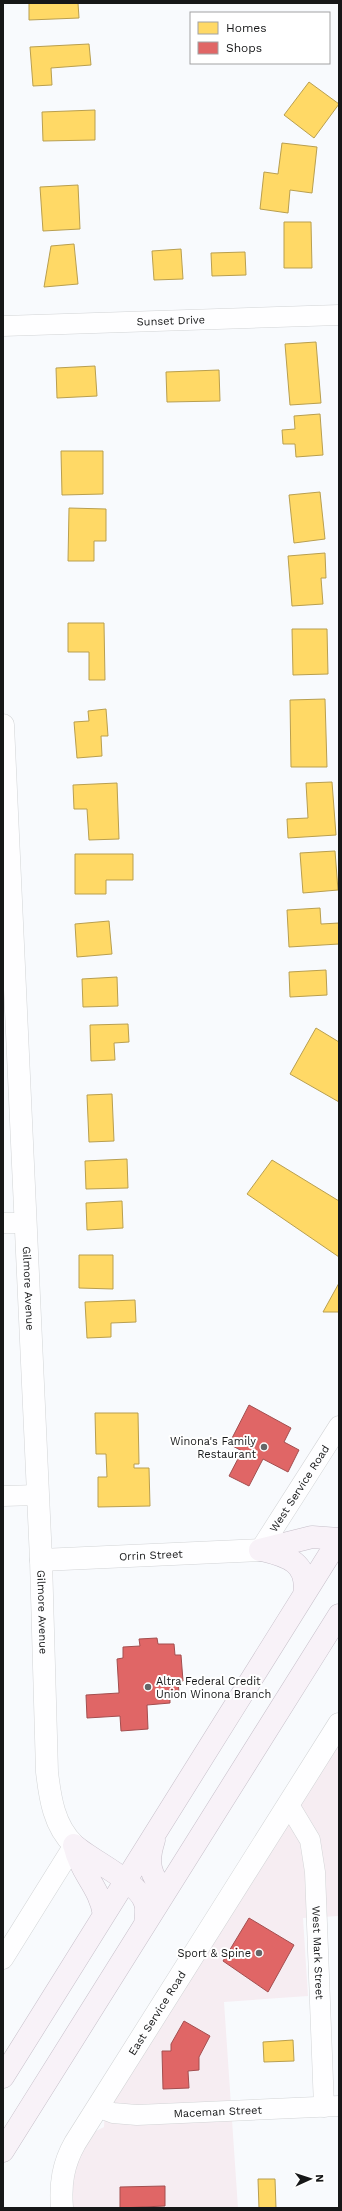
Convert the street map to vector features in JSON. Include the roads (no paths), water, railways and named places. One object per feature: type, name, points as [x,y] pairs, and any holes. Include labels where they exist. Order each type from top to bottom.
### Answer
[{"type":"highway","points":[[3,2077],[339,1539],[312,1537],[260,1550]]},
{"type":"highway","points":[[260,1550],[280,1554],[299,1566],[304,1574],[306,1583],[304,1595]]},
{"type":"highway","points":[[3,2151],[339,1616]]},
{"type":"highway","points":[[156,1832],[150,1852],[150,1870],[158,1885],[166,1891]]},
{"type":"highway","points":[[74,1845],[86,1855],[126,1880],[145,1902],[145,1924]]},
{"type":"highway","points":[[74,1845],[82,1868],[102,1900],[104,1915]]},
{"type":"street","name":"Sunset Drive","points":[[3,326],[339,315]]},
{"type":"street","name":"Gilmore Avenue","points":[[3,725],[41,1560],[49,1792],[51,1805],[61,1827],[74,1845]]},
{"type":"street","points":[[3,1223],[25,1222]]},
{"type":"street","name":"West Service Road","points":[[260,1550],[339,1426]]},
{"type":"street","points":[[3,1496],[38,1495]]},
{"type":"street","name":"Orrin Street","points":[[41,1560],[260,1550]]},
{"type":"street","name":"East Service Road","points":[[62,2208],[61,2182],[68,2156],[97,2107],[339,1724]]},
{"type":"street","name":"West Mark Street","points":[[289,1805],[310,1840],[315,1872],[332,2107]]},
{"type":"street","points":[[3,1959],[74,1845]]},
{"type":"street","name":"Maceman Street","points":[[97,2107],[113,2113],[137,2115],[332,2107]]},
{"type":"place","name":"Winona's Family Restaurant","points":[[264,1447]]},
{"type":"place","name":"Altra Federal Credit Union Winona Branch","points":[[148,1687]]},
{"type":"place","name":"Sport & Spine","points":[[259,1953]]}]
